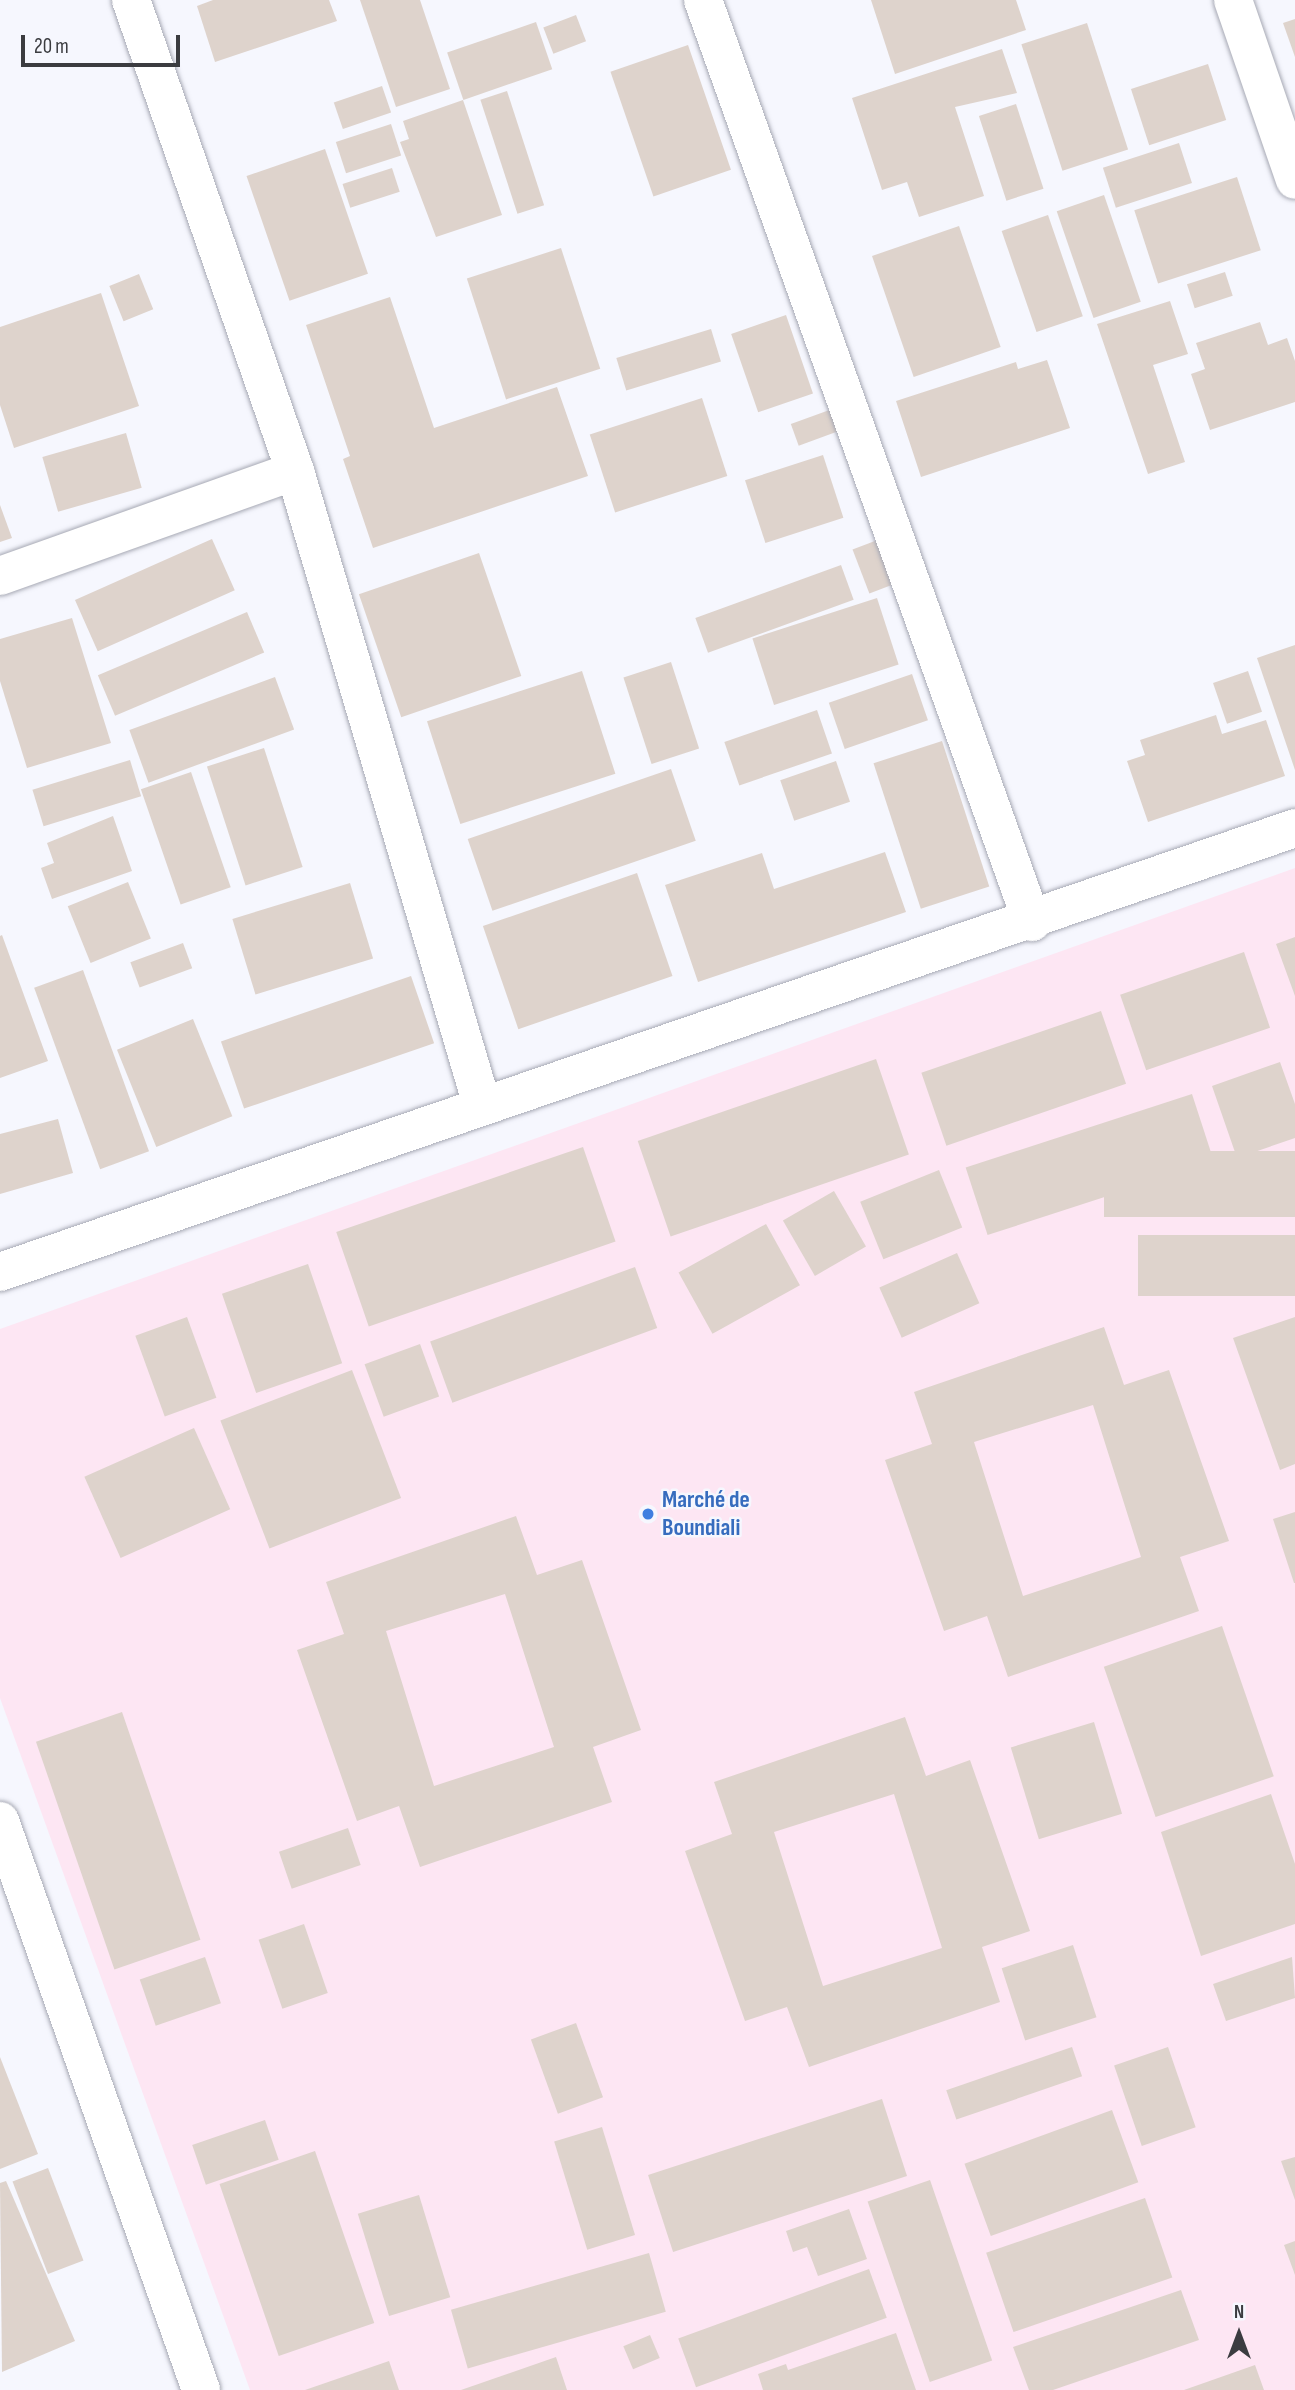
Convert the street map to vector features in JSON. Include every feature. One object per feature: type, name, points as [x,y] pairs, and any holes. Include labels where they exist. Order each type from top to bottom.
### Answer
[{"type":"street","points":[[131,0],[295,471],[482,1105]]},
{"type":"street","points":[[703,0],[1032,922]]},
{"type":"street","points":[[1233,0],[1295,180]]},
{"type":"street","points":[[0,576],[295,471]]},
{"type":"street","points":[[0,1272],[482,1105],[1032,922],[1295,828]]},
{"type":"street","points":[[0,1821],[201,2390]]},
{"type":"shaded area","name":"Marché de Boundiali","points":[[1295,868],[1295,2390],[250,2390],[0,1698],[0,1329]]},
{"type":"building","points":[[213,0],[329,0],[337,21],[215,62],[197,6]]},
{"type":"building","points":[[360,0],[420,0],[450,89],[396,107]]},
{"type":"building","points":[[871,0],[1016,0],[1026,30],[895,74]]},
{"type":"building","points":[[576,15],[586,41],[553,54],[543,28]]},
{"type":"building","points":[[1295,19],[1295,57],[1283,23]]},
{"type":"building","points":[[536,22],[552,69],[463,100],[447,53]]},
{"type":"building","points":[[1087,23],[1128,149],[1062,171],[1021,44]]},
{"type":"building","points":[[688,45],[731,170],[653,197],[610,72]]},
{"type":"building","points":[[1002,49],[1017,93],[955,107],[984,196],[919,217],[907,182],[882,190],[852,98]]},
{"type":"building","points":[[1208,64],[1226,120],[1149,145],[1131,89]]},
{"type":"building","points":[[382,86],[391,112],[343,129],[334,103]]},
{"type":"building","points":[[507,91],[544,205],[517,214],[480,100]]},
{"type":"building","points":[[463,100],[502,215],[436,237],[400,142],[409,139],[403,121]]},
{"type":"building","points":[[1016,104],[1044,189],[1006,201],[979,116]]},
{"type":"building","points":[[391,124],[401,155],[346,173],[336,142]]},
{"type":"building","points":[[1179,143],[1192,183],[1116,208],[1103,168]]},
{"type":"building","points":[[325,149],[368,274],[289,301],[247,176]]},
{"type":"building","points":[[392,168],[400,192],[350,208],[343,184]]},
{"type":"building","points":[[1237,177],[1261,250],[1158,284],[1134,210]]},
{"type":"building","points":[[1104,195],[1141,302],[1094,318],[1057,211]]},
{"type":"building","points":[[1048,215],[1083,316],[1037,332],[1002,231]]},
{"type":"building","points":[[959,226],[1001,347],[914,377],[872,256]]},
{"type":"building","points":[[561,248],[600,369],[506,399],[467,279]]},
{"type":"building","points":[[1225,272],[1233,296],[1195,308],[1187,284]]},
{"type":"building","points":[[139,274],[153,309],[124,321],[109,286]]},
{"type":"building","points":[[101,293],[139,406],[14,448],[0,405],[0,327]]},
{"type":"building","points":[[390,297],[434,428],[557,387],[588,476],[373,548],[343,459],[350,456],[306,325]]},
{"type":"building","points":[[1170,301],[1188,354],[1153,365],[1185,462],[1148,474],[1097,324]]},
{"type":"building","points":[[786,315],[813,393],[758,412],[731,334]]},
{"type":"building","points":[[1260,322],[1268,345],[1287,338],[1295,361],[1295,402],[1210,430],[1191,374],[1205,369],[1196,343]]},
{"type":"building","points":[[711,329],[721,362],[626,390],[616,358]]},
{"type":"building","points":[[1047,360],[1070,428],[921,477],[896,401],[1016,362],[1018,369]]},
{"type":"building","points":[[702,398],[727,476],[615,512],[590,434]]},
{"type":"building","points":[[835,408],[843,430],[799,446],[791,424]]},
{"type":"building","points":[[126,433],[142,488],[58,512],[42,457]]},
{"type":"building","points":[[823,455],[843,518],[765,543],[745,480]]},
{"type":"building","points":[[0,505],[12,538],[0,542]]},
{"type":"building","points":[[888,536],[905,580],[869,593],[853,550]]},
{"type":"building","points":[[212,539],[235,590],[98,651],[75,600]]},
{"type":"building","points":[[479,553],[521,676],[401,717],[359,594]]},
{"type":"building","points":[[841,565],[854,600],[708,653],[695,618]]},
{"type":"building","points":[[877,598],[899,665],[774,705],[752,638]]},
{"type":"building","points":[[247,612],[264,653],[115,716],[98,675]]},
{"type":"building","points":[[72,618],[111,743],[27,768],[0,681],[0,639]]},
{"type":"building","points":[[1295,645],[1295,770],[1257,658]]},
{"type":"building","points":[[671,662],[699,749],[652,764],[623,677]]},
{"type":"building","points":[[582,671],[615,774],[460,824],[427,721]]},
{"type":"building","points":[[1248,671],[1262,712],[1227,724],[1213,683]]},
{"type":"building","points":[[912,674],[928,720],[845,749],[829,703]]},
{"type":"building","points":[[275,677],[294,730],[149,783],[129,730]]},
{"type":"building","points":[[817,710],[832,753],[739,785],[724,742]]},
{"type":"building","points":[[1216,715],[1222,734],[1266,720],[1285,776],[1148,822],[1127,761],[1145,755],[1140,740]]},
{"type":"building","points":[[942,741],[989,887],[921,909],[874,763]]},
{"type":"building","points":[[264,748],[303,867],[246,885],[207,767]]},
{"type":"building","points":[[130,760],[141,796],[44,826],[32,790]]},
{"type":"building","points":[[836,761],[850,802],[794,821],[780,780]]},
{"type":"building","points":[[671,769],[696,841],[492,911],[468,839]]},
{"type":"building","points":[[191,772],[231,887],[181,905],[141,789]]},
{"type":"building","points":[[113,816],[132,871],[52,899],[41,868],[54,863],[47,843]]},
{"type":"building","points":[[885,852],[906,912],[698,982],[665,885],[762,853],[774,889]]},
{"type":"building","points":[[637,873],[672,976],[518,1029],[483,926]]},
{"type":"building","points":[[128,882],[151,939],[91,963],[68,906]]},
{"type":"building","points":[[350,883],[373,959],[255,995],[232,919]]},
{"type":"building","points":[[2,935],[48,1061],[0,1078],[0,936]]},
{"type":"building","points":[[1295,937],[1295,996],[1276,944]]},
{"type":"building","points":[[183,943],[192,968],[140,988],[130,962]]},
{"type":"building","points":[[1244,952],[1270,1028],[1146,1070],[1120,995]]},
{"type":"building","points":[[83,970],[149,1151],[100,1169],[34,988]]},
{"type":"building","points":[[411,976],[434,1043],[244,1109],[221,1041]]},
{"type":"building","points":[[1101,1011],[1126,1084],[946,1146],[921,1073]]},
{"type":"building","points":[[193,1019],[232,1116],[156,1147],[117,1050]]},
{"type":"building","points":[[876,1059],[909,1154],[671,1237],[638,1141]]},
{"type":"building","points":[[1280,1062],[1295,1104],[1295,1138],[1237,1158],[1212,1086]]},
{"type":"building","points":[[1192,1094],[1214,1162],[988,1235],[966,1168]]},
{"type":"building","points":[[58,1119],[73,1173],[0,1194],[0,1134]]},
{"type":"building","points":[[583,1147],[616,1242],[369,1327],[336,1232]]},
{"type":"building","points":[[1104,1151],[1295,1151],[1295,1217],[1104,1217]]},
{"type":"building","points":[[939,1170],[962,1227],[883,1259],[860,1202]]},
{"type":"building","points":[[834,1191],[866,1246],[815,1276],[783,1220]]},
{"type":"building","points":[[766,1224],[800,1285],[712,1334],[679,1272]]},
{"type":"building","points":[[1138,1235],[1295,1235],[1295,1296],[1138,1296]]},
{"type":"building","points":[[957,1253],[979,1303],[902,1338],[879,1288]]},
{"type":"building","points":[[308,1264],[342,1363],[256,1393],[222,1294]]},
{"type":"building","points":[[635,1267],[657,1328],[452,1403],[430,1342]]},
{"type":"building","points":[[187,1317],[216,1398],[165,1417],[135,1336]]},
{"type":"building","points":[[1295,1317],[1295,1464],[1280,1470],[1233,1338]]},
{"type":"building","points":[[1104,1327],[1124,1385],[1169,1370],[1229,1541],[1180,1557],[1199,1611],[1008,1677],[987,1616],[944,1631],[885,1460],[932,1444],[914,1392]],"holes":[[[1093,1405],[1141,1557],[1023,1596],[974,1442]]]},
{"type":"building","points":[[420,1344],[439,1397],[384,1417],[365,1364]]},
{"type":"building","points":[[352,1370],[401,1498],[269,1548],[220,1421]]},
{"type":"building","points":[[194,1428],[230,1509],[121,1558],[84,1477]]},
{"type":"building","points":[[1295,1512],[1295,1583],[1294,1583],[1273,1519]]},
{"type":"building","points":[[516,1516],[537,1575],[582,1560],[641,1730],[593,1747],[612,1802],[420,1867],[399,1806],[357,1821],[297,1650],[344,1634],[326,1582]],"holes":[[[505,1594],[554,1747],[434,1786],[386,1631]]]},
{"type":"building","points":[[1222,1626],[1274,1776],[1156,1817],[1104,1667]]},
{"type":"building","points":[[122,1712],[200,1940],[114,1969],[36,1742]]},
{"type":"building","points":[[905,1717],[926,1776],[970,1760],[1030,1931],[982,1947],[1000,2002],[809,2067],[787,2007],[745,2021],[685,1851],[732,1834],[714,1782]],"holes":[[[894,1794],[942,1948],[823,1986],[774,1832]]]},
{"type":"building","points":[[1094,1722],[1122,1814],[1039,1839],[1011,1747]]},
{"type":"building","points":[[1271,1794],[1295,1864],[1295,1924],[1201,1956],[1161,1832]]},
{"type":"building","points":[[348,1828],[361,1865],[292,1889],[279,1852]]},
{"type":"building","points":[[304,1924],[328,1993],[282,2009],[259,1940]]},
{"type":"building","points":[[1073,1945],[1096,2017],[1025,2040],[1002,1968]]},
{"type":"building","points":[[205,1957],[221,2003],[156,2026],[140,1979]]},
{"type":"building","points":[[1292,1957],[1295,1998],[1226,2021],[1213,1984]]},
{"type":"building","points":[[576,2023],[603,2097],[558,2114],[531,2039]]},
{"type":"building","points":[[1072,2047],[1082,2076],[956,2120],[946,2090]]},
{"type":"building","points":[[1168,2047],[1196,2127],[1142,2146],[1114,2066]]},
{"type":"building","points":[[0,2057],[38,2154],[0,2169]]},
{"type":"building","points":[[882,2099],[907,2176],[673,2252],[648,2175]]},
{"type":"building","points":[[1112,2110],[1138,2182],[991,2236],[964,2164]]},
{"type":"building","points":[[265,2120],[279,2160],[206,2185],[192,2145]]},
{"type":"building","points":[[602,2127],[635,2235],[587,2250],[554,2142]]},
{"type":"building","points":[[315,2151],[374,2323],[279,2356],[220,2184]]},
{"type":"building","points":[[1295,2157],[1295,2200],[1281,2161]]},
{"type":"building","points":[[48,2168],[83,2260],[48,2274],[13,2182]]},
{"type":"building","points":[[930,2180],[992,2361],[930,2382],[868,2201]]},
{"type":"building","points":[[6,2181],[75,2341],[2,2372],[0,2183]]},
{"type":"building","points":[[419,2195],[450,2297],[389,2316],[358,2214]]},
{"type":"building","points":[[1145,2198],[1172,2277],[1014,2332],[986,2253]]},
{"type":"building","points":[[849,2209],[867,2259],[818,2276],[807,2247],[793,2252],[786,2231]]},
{"type":"building","points":[[1295,2241],[1295,2275],[1284,2245]]},
{"type":"building","points":[[649,2253],[666,2312],[468,2368],[451,2310]]},
{"type":"building","points":[[869,2269],[887,2318],[696,2387],[678,2338]]},
{"type":"building","points":[[1181,2290],[1199,2340],[1053,2390],[1029,2390],[1013,2347]]},
{"type":"building","points":[[896,2333],[916,2390],[763,2390],[758,2374],[786,2364],[788,2370]]},
{"type":"building","points":[[650,2335],[660,2358],[633,2369],[623,2346]]},
{"type":"building","points":[[556,2357],[567,2390],[461,2390]]},
{"type":"building","points":[[389,2361],[399,2390],[305,2390]]},
{"type":"building","points":[[1255,2365],[1264,2390],[1184,2390]]},
{"type":"place","name":"Marché de Boundiali","points":[[648,1514]]}]
